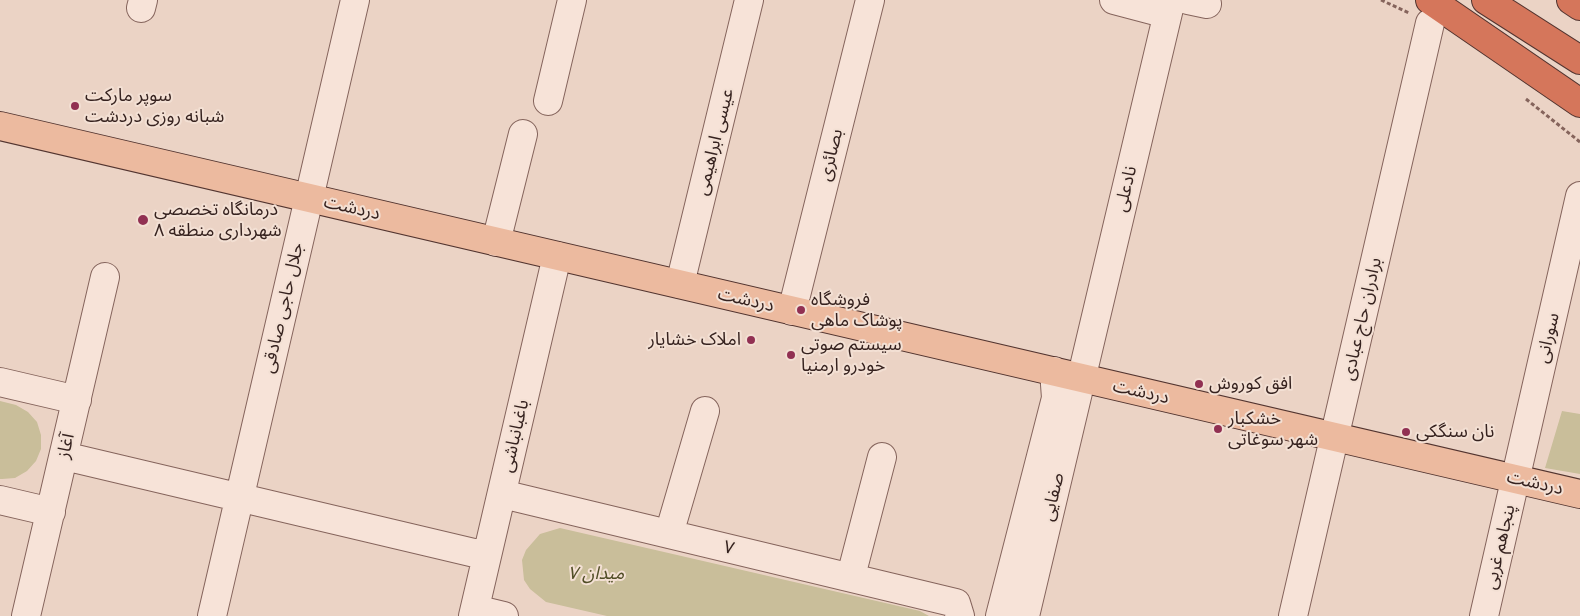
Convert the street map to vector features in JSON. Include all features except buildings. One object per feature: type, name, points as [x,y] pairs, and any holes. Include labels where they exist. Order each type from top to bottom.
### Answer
[{"type":"highway","points":[[1486,0],[1580,60]]},
{"type":"highway","points":[[1571,0],[1580,6]]},
{"type":"highway","points":[[1430,11],[1580,103]]},
{"type":"main road","name":"دردشت","points":[[0,126],[1580,494]]},
{"type":"street","name":"جلال حاجی صادقی","points":[[212,616],[355,0]]},
{"type":"street","points":[[548,101],[572,0]]},
{"type":"street","name":"عیسی ابراهیمی","points":[[680,284],[749,0]]},
{"type":"street","name":"بصائری","points":[[792,310],[870,0]]},
{"type":"street","points":[[1114,0],[1183,5]]},
{"type":"street","name":"نادعلی","points":[[1081,378],[1183,5]]},
{"type":"street","name":"برادران حاج عبادی","points":[[1293,616],[1430,11]]},
{"type":"street","points":[[496,242],[523,134]]},
{"type":"street","name":"سورانی","points":[[1516,479],[1580,196]]},
{"type":"street","name":"باغبانباشی","points":[[474,613],[557,256]]},
{"type":"street","name":"آغاز","points":[[26,616],[105,277]]},
{"type":"street","points":[[1012,615],[1056,398],[1054,372]]},
{"type":"street","name":"صفایی","points":[[1012,615],[1081,378]]},
{"type":"street","points":[[0,382],[77,400]]},
{"type":"street","points":[[669,534],[705,411]]},
{"type":"street","points":[[64,456],[487,556]]},
{"type":"street","points":[[851,576],[882,457]]},
{"type":"street","name":"پنجاهم غربی","points":[[1484,616],[1516,479]]},
{"type":"street","name":"۷","points":[[502,494],[851,576],[958,609],[1012,615]]},
{"type":"street","points":[[0,500],[51,512]]},
{"type":"street","points":[[474,613],[504,616]]},
{"type":"green space","points":[[0,401],[16,405],[28,412],[37,422],[41,435],[41,449],[36,461],[27,471],[15,478],[0,479]]},
{"type":"green space","points":[[1562,411],[1580,414],[1580,474],[1545,468]]},
{"type":"green space","name":"میدان ۷","points":[[560,528],[920,611],[929,616],[607,616],[546,602],[530,589],[524,580],[522,560],[526,550],[540,534]]},
{"type":"place","name":"سوپر مارکت شبانه روزی دردشت","points":[[75,106]]},
{"type":"place","name":"درمانگاه تخصصی شهرداری منطقه ۸","points":[[143,220]]},
{"type":"place","name":"فروشگاه پوشاک ماهی","points":[[801,310]]},
{"type":"place","name":"املاک خشایار","points":[[751,340]]},
{"type":"place","name":"سیستم صوتی خودرو ارمنیا","points":[[791,355]]},
{"type":"place","name":"افق کوروش","points":[[1199,384]]},
{"type":"place","name":"خشکبار شهر سوغاتی","points":[[1218,429]]},
{"type":"place","name":"نان سنگکی","points":[[1406,432]]}]
